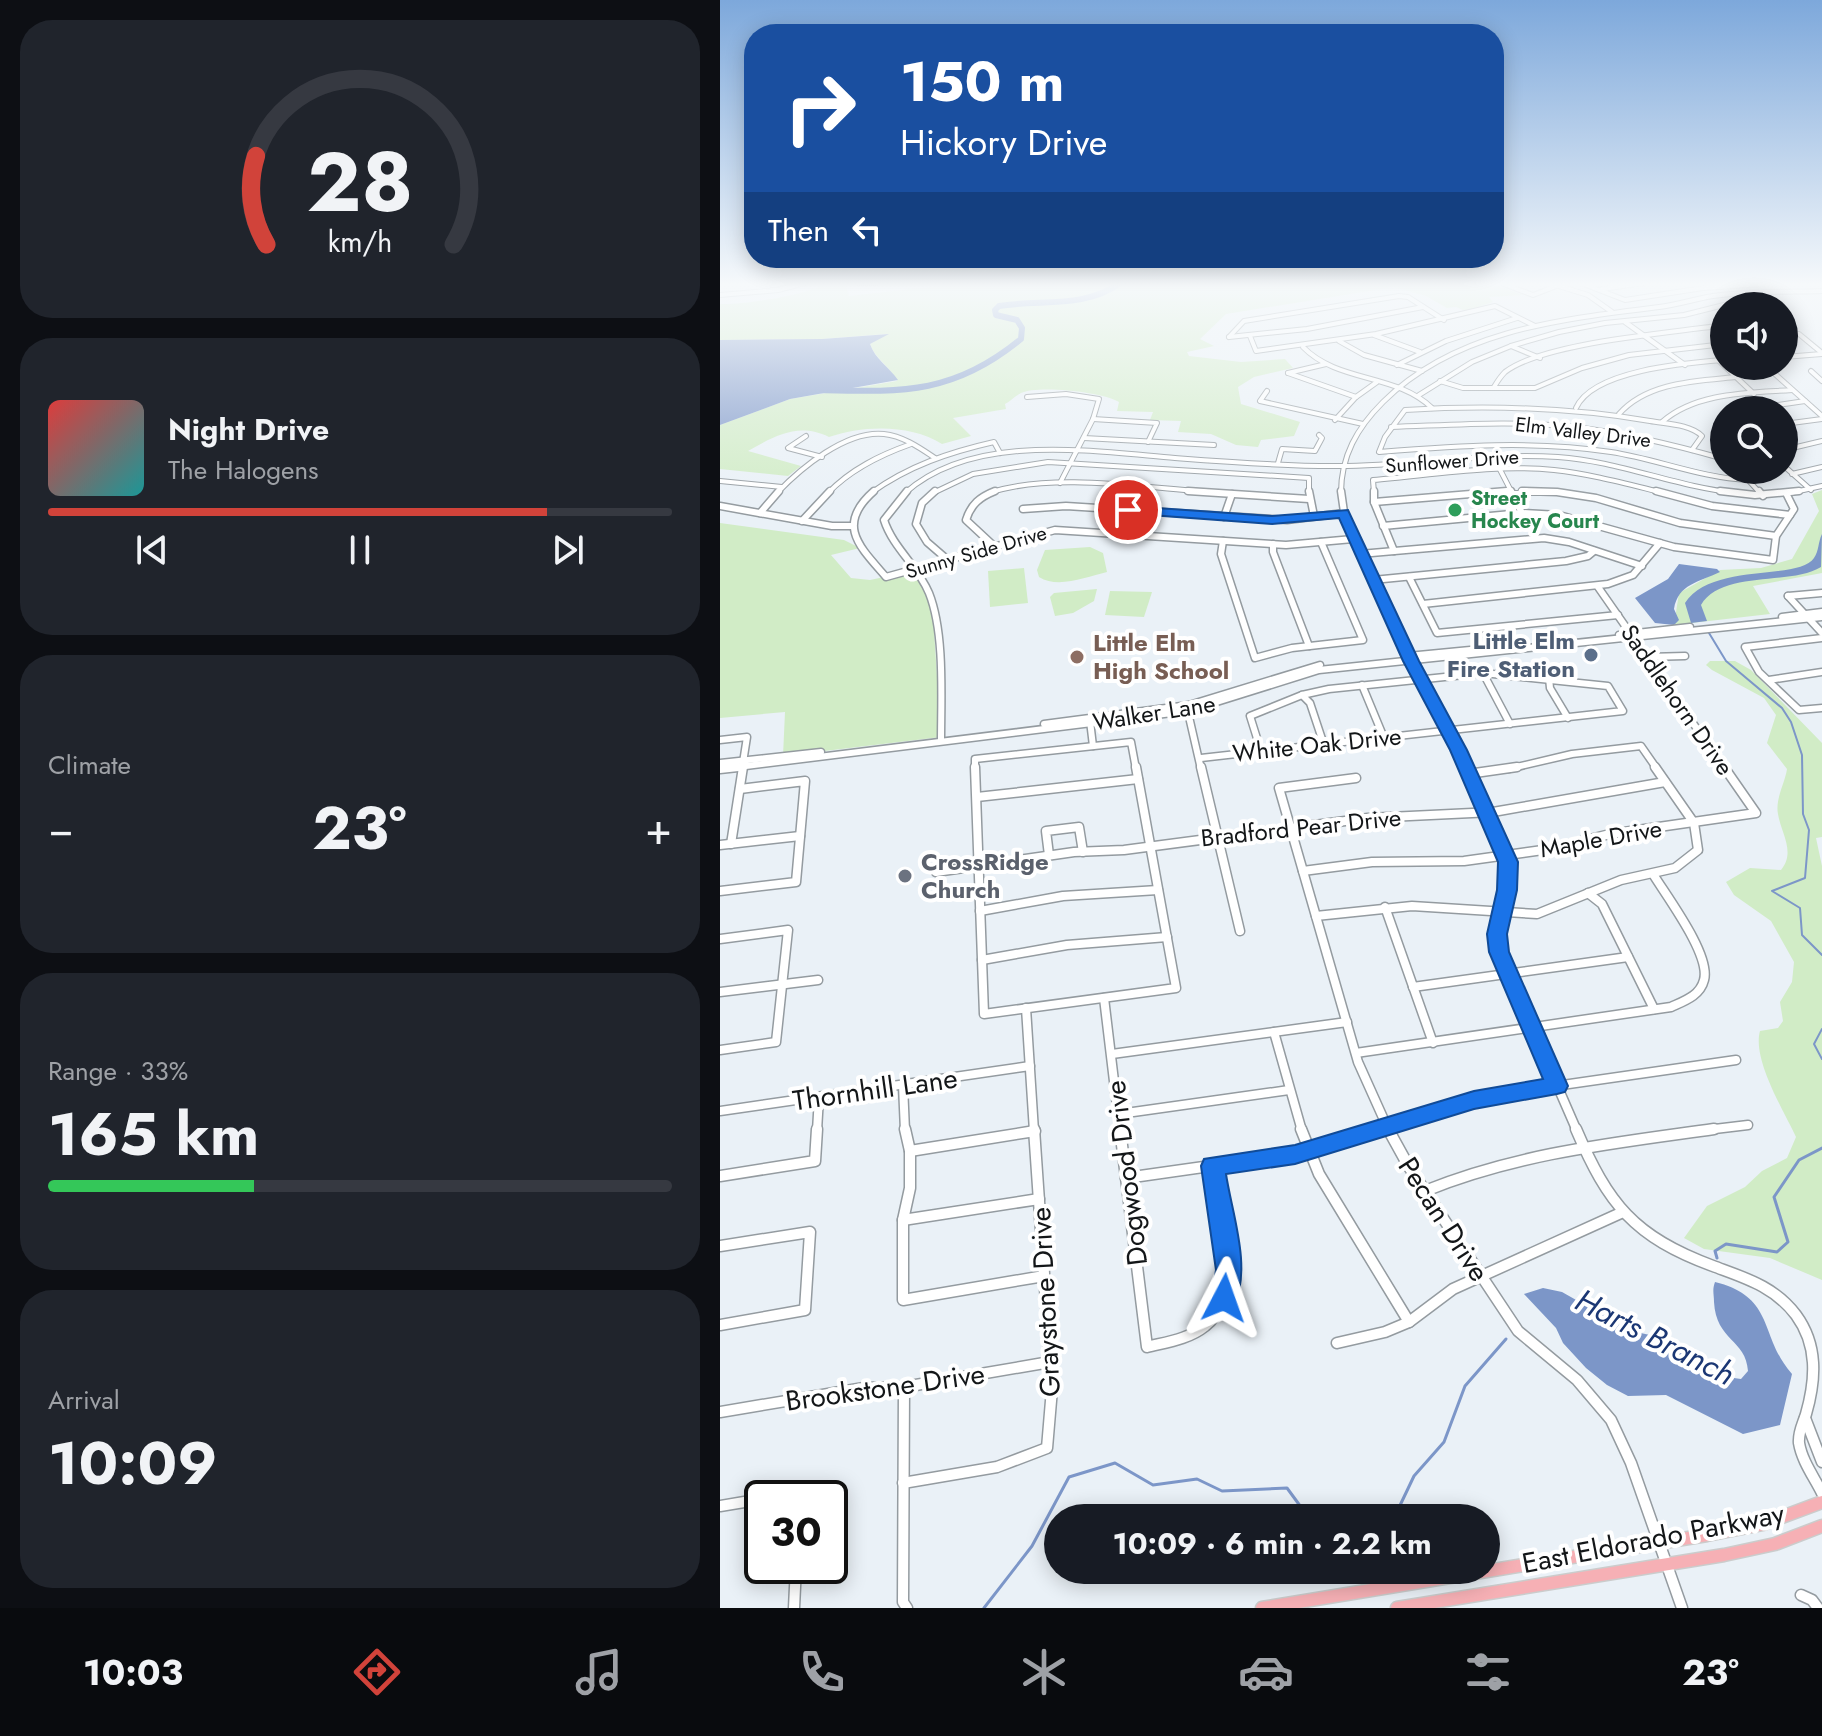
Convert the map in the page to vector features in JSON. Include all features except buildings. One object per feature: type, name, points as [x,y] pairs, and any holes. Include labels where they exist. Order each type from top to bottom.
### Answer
[{"type":"main road","name":"East Eldorado Parkway","points":[[1262,1608],[1660,1544],[1763,1524],[1822,1502]]},
{"type":"main road","name":"East Eldorado Parkway","points":[[1397,1608],[1775,1544],[1822,1526]]},
{"type":"street","points":[[1315,358],[1419,395],[1432,408]]},
{"type":"street","points":[[1374,358],[1422,371]]},
{"type":"street","points":[[1397,365],[1409,358]]},
{"type":"street","points":[[1448,358],[1422,371],[1398,389],[1353,437],[1343,465],[1341,496],[1344,513],[1360,554],[1449,731],[1504,855],[1509,874],[1497,942],[1507,974],[1600,1185],[1623,1212],[1664,1244],[1697,1260],[1744,1274],[1768,1288],[1797,1315],[1818,1352],[1805,1418],[1798,1437],[1802,1453],[1822,1493]]},
{"type":"street","points":[[1419,395],[1482,358]]},
{"type":"street","points":[[1494,387],[1500,376],[1540,358]]},
{"type":"street","points":[[1440,381],[1463,388],[1535,388],[1582,368],[1625,358]]},
{"type":"street","points":[[1676,358],[1685,365]]},
{"type":"street","points":[[1576,408],[1580,397],[1589,391],[1644,372],[1710,362]]},
{"type":"street","points":[[1326,364],[1288,373],[1356,397]]},
{"type":"street","points":[[1822,370],[1811,371],[1822,381]]},
{"type":"street","points":[[1619,414],[1631,401],[1662,389],[1718,380]]},
{"type":"street","points":[[1739,380],[1754,394]]},
{"type":"street","points":[[1781,380],[1822,417]]},
{"type":"street","points":[[1335,420],[1356,397],[1377,382]]},
{"type":"street","points":[[1662,422],[1668,414],[1681,408],[1792,390]]},
{"type":"street","points":[[1267,391],[1260,401],[1363,424]]},
{"type":"street","points":[[1027,397],[1066,394],[1099,399],[1093,419],[1060,483]]},
{"type":"street","points":[[1798,402],[1805,401]]},
{"type":"street","points":[[1692,450],[1699,444],[1702,433],[1662,422],[1576,408],[1496,405],[1405,410],[1391,427],[1379,452],[1546,444],[1615,452],[1710,477]]},
{"type":"street","points":[[1302,412],[1311,406]]},
{"type":"street","points":[[1798,421],[1822,417]]},
{"type":"street","points":[[1093,419],[1157,423],[1148,442]]},
{"type":"street","points":[[1546,444],[1547,425]]},
{"type":"street","name":"Elm Valley Drive","points":[[1391,427],[1547,425],[1617,433],[1710,455]]},
{"type":"street","points":[[760,513],[782,487],[822,457],[877,434],[902,438],[935,458]]},
{"type":"street","points":[[1278,463],[1282,449],[1315,451],[1322,438],[1319,435]]},
{"type":"street","points":[[806,436],[788,448],[822,457]]},
{"type":"street","points":[[1084,438],[1214,445]]},
{"type":"street","points":[[1798,447],[1822,441]]},
{"type":"street","points":[[720,506],[832,526],[853,526],[858,509],[890,479],[935,458],[994,442],[1000,453]]},
{"type":"street","points":[[802,521],[843,478],[884,454],[911,444]]},
{"type":"street","points":[[1438,447],[1446,460]]},
{"type":"street","name":"Sunflower Drive","points":[[941,739],[933,604],[917,570],[887,533],[884,520],[903,493],[920,481],[945,469],[1000,453],[1076,450],[1374,466],[1493,456],[1562,457],[1597,462],[1705,491],[1787,495],[1822,486]]},
{"type":"street","points":[[1493,456],[1522,513]]},
{"type":"street","points":[[949,561],[923,537],[916,517],[922,504],[934,493],[992,469],[1033,462],[1309,478],[1309,499],[1314,516]]},
{"type":"street","points":[[1798,473],[1822,467]]},
{"type":"street","points":[[1394,551],[1374,502],[1373,480],[1500,469],[1579,473],[1621,481],[1687,501],[1790,515]]},
{"type":"street","points":[[1798,479],[1811,490]]},
{"type":"street","points":[[720,481],[782,487]]},
{"type":"street","points":[[994,546],[966,520],[971,504],[1013,486],[1060,483],[1309,499]]},
{"type":"street","points":[[1752,484],[1763,496]]},
{"type":"street","points":[[1374,502],[1510,491],[1575,494],[1680,523],[1776,536]]},
{"type":"street","points":[[1224,517],[1232,494]]},
{"type":"street","points":[[1383,526],[1522,513],[1575,518],[1697,551],[1773,560],[1776,536],[1790,515],[1793,503],[1787,495]]},
{"type":"street","points":[[1023,509],[1066,506],[1287,520],[1344,513]]},
{"type":"street","points":[[1117,533],[1128,510]]},
{"type":"street","name":"Sunny Side Drive","points":[[853,526],[862,550],[886,577],[1055,530],[1273,544],[1353,539]]},
{"type":"street","points":[[1360,554],[1544,538],[1569,542],[1642,566]]},
{"type":"street","points":[[1223,541],[1221,554],[1255,658],[1309,646],[1363,640],[1321,542]]},
{"type":"street","points":[[1423,604],[1598,587],[1633,575],[1660,543]]},
{"type":"street","points":[[1273,544],[1273,552],[1309,646]]},
{"type":"street","points":[[1373,580],[1566,561],[1588,556],[1594,551]]},
{"type":"street","points":[[1409,577],[1437,633],[1618,615]]},
{"type":"street","name":"Saddlehorn Drive","points":[[1598,587],[1756,813]]},
{"type":"street","points":[[1822,593],[1788,596],[1822,635]]},
{"type":"street","name":"Walker Lane","points":[[744,763],[1187,708],[1294,670],[1822,615]]},
{"type":"street","points":[[1822,635],[1745,647],[1747,659],[1799,710],[1822,708]]},
{"type":"street","points":[[1648,657],[1685,656]]},
{"type":"street","points":[[1769,680],[1822,672]]},
{"type":"street","points":[[1483,673],[1510,724]]},
{"type":"street","points":[[1261,751],[1250,716],[1302,695],[1362,685],[1483,673],[1549,678],[1550,688],[1568,718]]},
{"type":"street","name":"White Oak Drive","points":[[1201,758],[1623,711],[1608,686],[1549,678]]},
{"type":"street","points":[[1362,685],[1384,738]]},
{"type":"street","points":[[1302,695],[1310,703],[1324,745]]},
{"type":"street","points":[[1187,708],[1240,931]]},
{"type":"street","points":[[1090,721],[1093,746]]},
{"type":"street","points":[[720,740],[747,737],[731,844]]},
{"type":"street","points":[[1131,742],[1176,988],[984,1014],[975,759],[1093,746],[1131,742]]},
{"type":"street","points":[[1316,916],[1385,907],[1450,908],[1528,915],[1546,912],[1621,880],[1675,868],[1695,854],[1698,841],[1694,823],[1641,746],[1572,754],[1507,769],[1468,774]]},
{"type":"street","name":"Walker Lane","points":[[744,763],[783,756],[848,751]]},
{"type":"street","points":[[720,766],[744,763]]},
{"type":"street","name":"Pecan Drive","points":[[1356,778],[1279,788],[1356,1053],[1387,1127],[1480,1277],[1518,1331],[1577,1380],[1611,1420],[1631,1463],[1682,1608]]},
{"type":"street","points":[[977,797],[1138,779]]},
{"type":"street","points":[[720,891],[796,882],[805,781],[740,789]]},
{"type":"street","name":"Bradford Pear Drive","points":[[936,872],[1049,855],[1150,847],[1368,818],[1486,812],[1665,782]]},
{"type":"street","name":"Maple Drive","points":[[1303,871],[1372,862],[1464,861],[1550,849],[1610,834],[1756,813]]},
{"type":"street","points":[[1049,855],[1046,831],[1079,827],[1083,852]]},
{"type":"street","points":[[720,845],[800,836]]},
{"type":"street","points":[[1356,1053],[1671,1007],[1693,997],[1701,987],[1705,973],[1704,960],[1653,874]]},
{"type":"street","points":[[980,911],[1020,907],[1073,895],[1158,890]]},
{"type":"street","points":[[1588,893],[1602,904],[1654,1009]]},
{"type":"street","points":[[1385,907],[1433,1043]]},
{"type":"street","points":[[720,939],[788,930],[776,1042],[720,1050]]},
{"type":"street","points":[[982,960],[1067,945],[1167,937]]},
{"type":"street","points":[[1413,987],[1628,957]]},
{"type":"street","points":[[720,992],[818,980]]},
{"type":"street","name":"Dogwood Drive","points":[[1104,998],[1147,1347],[1185,1337],[1211,1322],[1224,1298],[1229,1270],[1212,1166]]},
{"type":"street","name":"Graystone Drive","points":[[903,1483],[1000,1465],[1047,1448],[1050,1436],[1050,1362],[1026,1008]]},
{"type":"street","points":[[1112,1054],[1347,1022]]},
{"type":"street","points":[[1274,1032],[1309,1150],[1353,1234],[1409,1322]]},
{"type":"street","points":[[1126,1178],[1309,1150],[1474,1100],[1736,1060]]},
{"type":"street","name":"Thornhill Lane","points":[[720,1111],[1030,1066]]},
{"type":"street","points":[[903,1085],[903,1122],[910,1151],[910,1188],[903,1220],[903,1300],[1044,1276]]},
{"type":"street","points":[[1119,1114],[1289,1090]]},
{"type":"street","points":[[720,1176],[815,1161],[819,1097]]},
{"type":"street","points":[[1425,1191],[1491,1167],[1585,1149],[1748,1125]]},
{"type":"street","points":[[910,1151],[1035,1131]]},
{"type":"street","points":[[903,1220],[1039,1199]]},
{"type":"street","points":[[1337,1343],[1385,1332],[1409,1322],[1453,1289],[1623,1212]]},
{"type":"street","points":[[720,1246],[810,1232],[805,1310],[720,1325]]},
{"type":"street","name":"Brookstone Drive","points":[[720,1412],[864,1388],[904,1387],[1050,1362]]},
{"type":"street","points":[[904,1387],[903,1602],[907,1608]]},
{"type":"street","points":[[1805,1418],[1822,1462]]},
{"type":"street","points":[[720,1506],[744,1502]]},
{"type":"street","points":[[794,1608],[795,1584]]},
{"type":"street","points":[[1801,1595],[1812,1600],[1818,1608]]},
{"type":"green space","points":[[879,358],[1207,358],[1241,362],[1285,359],[1293,368],[1254,377],[1238,387],[1241,404],[1300,422],[1294,436],[1261,440],[1258,447],[1236,445],[1211,434],[1178,432],[1181,421],[1150,420],[1153,412],[1117,411],[1119,402],[1111,398],[1041,390],[1021,393],[1005,404],[1006,409],[953,418],[971,436],[942,444],[930,437],[887,428],[857,430],[829,437],[797,431],[777,436],[748,451],[801,466],[788,476],[720,469],[720,425],[790,399],[897,381]]},
{"type":"green space","points":[[1822,490],[1822,573],[1753,586],[1770,614],[1674,625],[1679,593],[1720,570],[1761,568],[1792,559],[1819,511],[1812,494]]},
{"type":"green space","points":[[720,523],[844,540],[860,548],[831,555],[851,578],[870,580],[917,570],[932,600],[941,737],[783,756],[785,712],[720,718]]},
{"type":"green space","points":[[1090,547],[1103,553],[1107,572],[1063,582],[1039,577],[1037,570],[1045,550]]},
{"type":"green space","points":[[1024,568],[1028,603],[990,607],[988,571]]},
{"type":"green space","points":[[1097,589],[1094,601],[1073,613],[1055,616],[1050,597],[1054,593]]},
{"type":"green space","points":[[1110,591],[1152,592],[1144,617],[1105,615]]},
{"type":"green space","points":[[1710,661],[1735,661],[1751,670],[1822,743],[1822,837],[1816,838],[1822,866],[1822,1280],[1770,1258],[1704,1249],[1684,1238],[1707,1206],[1745,1187],[1762,1171],[1787,1158],[1796,1137],[1770,1085],[1759,1043],[1760,1031],[1778,1028],[1783,1021],[1780,1002],[1792,982],[1794,962],[1771,921],[1734,895],[1726,882],[1750,868],[1781,870],[1785,863],[1786,842],[1777,808],[1787,769],[1767,743],[1776,715],[1764,698],[1712,670],[1706,665]]},
{"type":"water","points":[[720,358],[879,358],[898,380],[790,399],[720,425]]},
{"type":"water","points":[[1822,534],[1821,567],[1808,573],[1724,587],[1711,594],[1701,605],[1707,621],[1691,623],[1685,603],[1697,590],[1733,577],[1805,565],[1816,555]]},
{"type":"water","points":[[1679,564],[1720,572],[1691,585],[1680,594],[1674,609],[1679,620],[1674,625],[1655,623],[1635,598],[1668,579]]},
{"type":"water","points":[[1715,1282],[1734,1289],[1757,1308],[1792,1374],[1780,1425],[1743,1434],[1666,1395],[1628,1396],[1607,1385],[1586,1368],[1563,1343],[1556,1328],[1524,1294],[1543,1288],[1562,1292],[1631,1331],[1669,1339],[1705,1374],[1741,1379],[1748,1371],[1746,1360],[1725,1333],[1716,1315]]},
{"type":"waterway","points":[[818,390],[876,391],[926,386],[972,371],[994,358]]},
{"type":"waterway","name":"Harts Branch","points":[[1709,633],[1726,661],[1782,708],[1791,722],[1802,755],[1803,814],[1809,830],[1805,878],[1772,891],[1800,908],[1802,935],[1822,955]]},
{"type":"waterway","name":"Harts Branch","points":[[1822,1029],[1814,1044],[1822,1059]]},
{"type":"waterway","name":"Harts Branch","points":[[1717,1258],[1715,1251],[1726,1244],[1777,1252],[1788,1242],[1774,1197],[1799,1160],[1822,1148]]},
{"type":"waterway","name":"Harts Branch","points":[[1401,1504],[1414,1476],[1444,1442],[1465,1386],[1506,1339]]},
{"type":"waterway","name":"Harts Branch","points":[[1055,1504],[1069,1477],[1115,1463],[1153,1485],[1197,1479],[1222,1491],[1287,1488],[1299,1504]]},
{"type":"waterway","name":"Harts Branch","points":[[984,1608],[1032,1546],[1044,1524]]},
{"type":"place","name":"Street Hockey Court","points":[[1455,510]]},
{"type":"place","name":"Little Elm Fire Station","points":[[1591,655]]},
{"type":"place","name":"Little Elm High School","points":[[1077,657]]},
{"type":"place","name":"CrossRidge Church","points":[[905,876]]},
{"type":"route","points":[[1128,510],[1272,520],[1344,513],[1353,539],[1411,661],[1459,750],[1508,862],[1507,890],[1497,934],[1499,952],[1557,1086],[1474,1100],[1295,1154],[1212,1166],[1229,1270],[1224,1298]]}]
